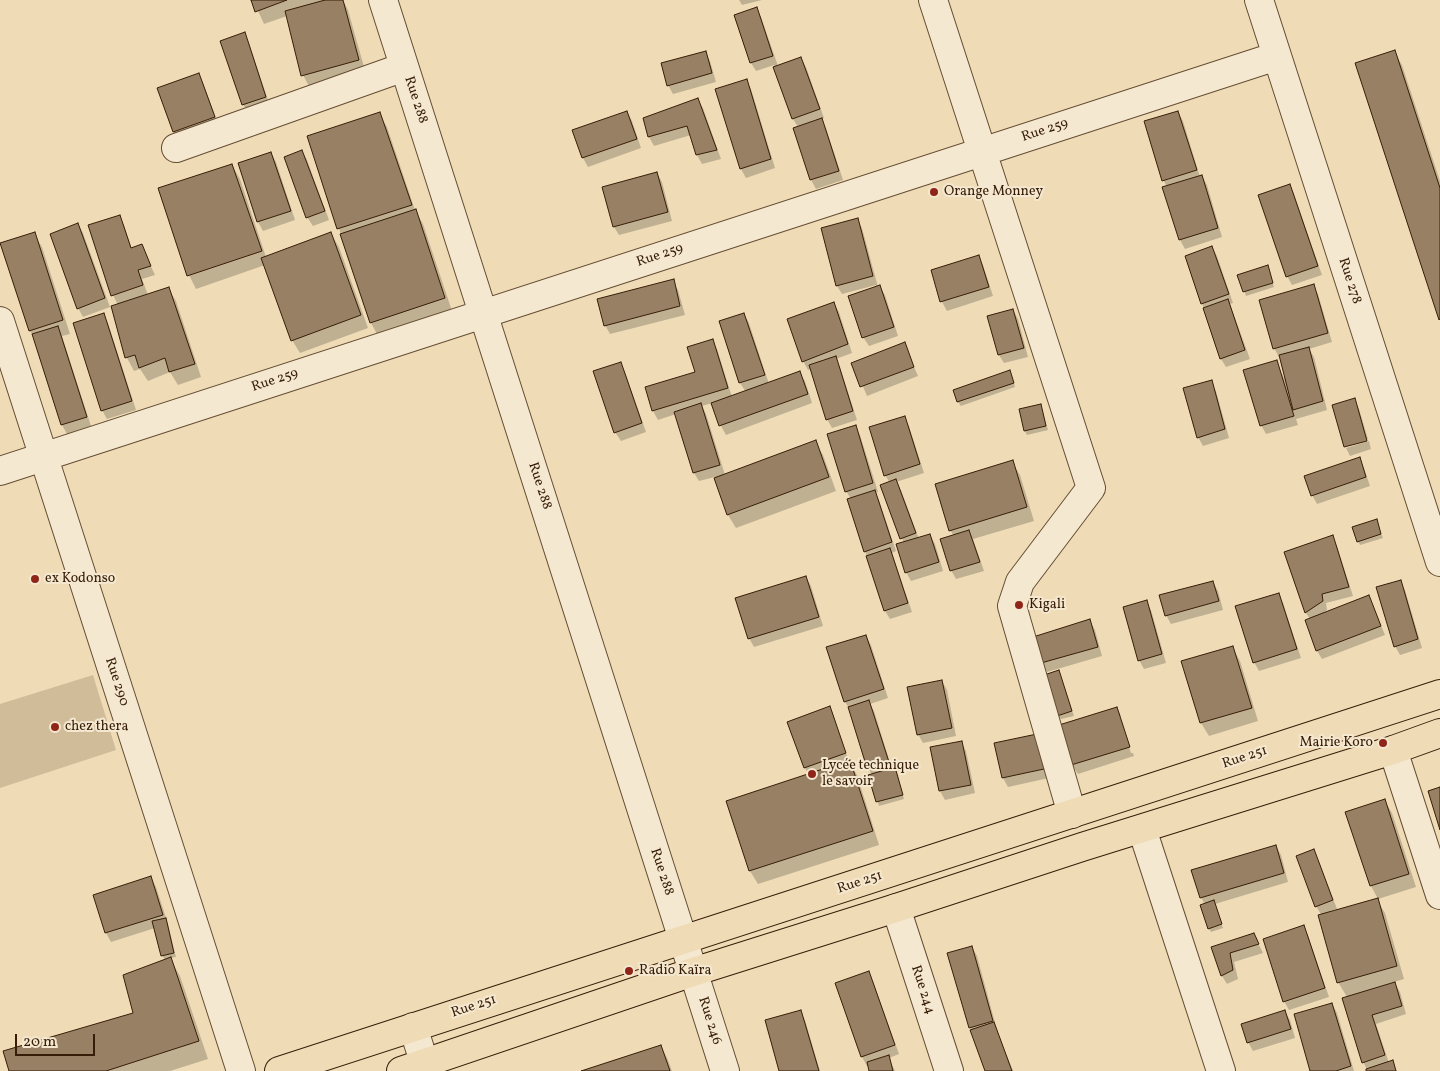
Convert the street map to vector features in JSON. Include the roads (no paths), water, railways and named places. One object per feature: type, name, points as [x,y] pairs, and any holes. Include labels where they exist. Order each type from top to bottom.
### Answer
[{"type":"main road","name":"Rue 251","points":[[279,1071],[1440,694]]},
{"type":"main road","points":[[417,1068],[693,972],[1082,847],[1393,750],[1440,733]]},
{"type":"street","name":"Rue 288","points":[[383,0],[693,972]]},
{"type":"street","points":[[934,0],[1091,488],[1020,582],[1012,606],[1072,814]]},
{"type":"street","name":"Rue 278","points":[[1259,0],[1440,562]]},
{"type":"street","name":"Rue 259","points":[[0,470],[1277,56]]},
{"type":"street","points":[[176,148],[404,67]]},
{"type":"street","name":"Rue 290","points":[[0,321],[241,1071]]},
{"type":"street","points":[[1393,750],[1440,895]]},
{"type":"street","points":[[1142,829],[1221,1071]]},
{"type":"street","name":"Rue 244","points":[[896,908],[949,1071]]},
{"type":"street","name":"Rue 246","points":[[693,972],[725,1071]]},
{"type":"street","points":[[413,1027],[417,1068]]},
{"type":"place","name":"Orange Monney","points":[[934,192]]},
{"type":"place","name":"ex Kodonso","points":[[35,579]]},
{"type":"place","name":"Kigali","points":[[1019,605]]},
{"type":"place","name":"chez thera","points":[[55,727]]},
{"type":"place","name":"Mairie Koro","points":[[1383,743]]},
{"type":"place","name":"Lycée technique le savoir","points":[[812,774]]},
{"type":"place","name":"Radio Kaïra","points":[[629,971]]}]
